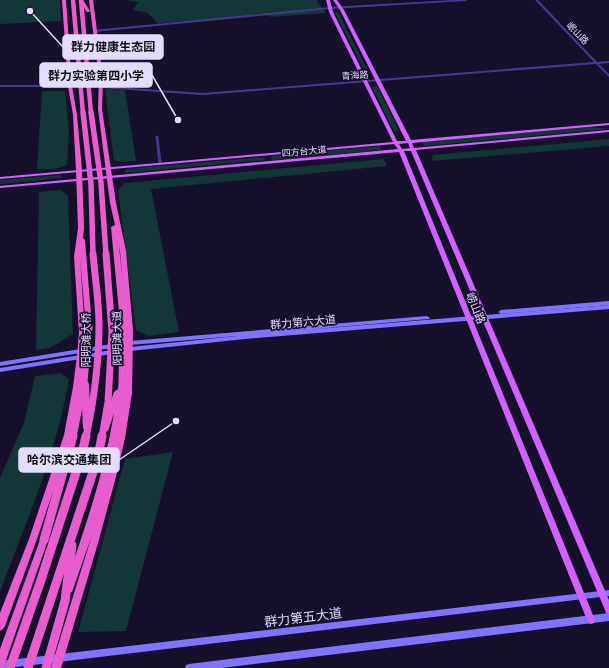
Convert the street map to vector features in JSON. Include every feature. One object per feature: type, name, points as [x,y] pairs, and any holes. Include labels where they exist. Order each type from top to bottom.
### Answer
[{"type":"highway","points":[[65,0],[68,13],[73,67],[74,113]]},
{"type":"highway","points":[[65,0],[70,86],[79,170],[81,228],[89,327],[85,382],[87,435]]},
{"type":"highway","points":[[68,13],[73,0]]},
{"type":"highway","name":"阳明滩大桥","points":[[10,668],[56,535],[87,435],[96,385],[99,331],[93,251],[91,184],[73,0]]},
{"type":"highway","points":[[81,0],[88,11]]},
{"type":"highway","points":[[81,0],[90,102],[101,183],[112,332],[110,374],[102,437]]},
{"type":"highway","points":[[87,0],[100,109]]},
{"type":"highway","name":"阳明滩大道","points":[[56,668],[94,543],[118,451],[128,393],[130,346],[123,251],[113,203],[100,109],[101,87],[91,0]]},
{"type":"highway","points":[[46,668],[65,601],[104,479],[114,437],[122,383],[123,333],[113,203]]},
{"type":"highway","points":[[0,626],[33,539],[68,435],[78,387],[82,332],[77,257],[81,228]]},
{"type":"highway","points":[[0,664],[44,540],[73,437],[85,382]]},
{"type":"highway","points":[[28,668],[92,477],[102,437],[122,383]]},
{"type":"highway","points":[[65,601],[74,533]]},
{"type":"highway","points":[[28,582],[56,535]]},
{"type":"main road","name":"崂山路","points":[[328,0],[330,8],[365,82],[401,150],[591,620]]},
{"type":"main road","name":"崂山路","points":[[337,0],[413,149],[483,316],[605,593],[609,610]]},
{"type":"main road","name":"四方台大道","points":[[0,178],[609,124]]},
{"type":"main road","name":"四方台大道","points":[[0,187],[609,131]]},
{"type":"main road","name":"群力第六大道","points":[[483,316],[609,303]]},
{"type":"main road","name":"群力第六大道","points":[[0,364],[130,346],[469,317],[609,307]]},
{"type":"main road","name":"群力第六大道","points":[[0,370],[81,353]]},
{"type":"main road","name":"群力第五大道","points":[[0,664],[605,593]]},
{"type":"main road","points":[[189,668],[609,617]]},
{"type":"street","points":[[337,0],[352,5]]},
{"type":"street","points":[[340,7],[443,0]]},
{"type":"street","points":[[94,31],[340,7],[466,0]]},
{"type":"street","name":"岷山路","points":[[536,0],[609,76]]},
{"type":"street","name":"青海路","points":[[101,87],[203,94],[609,62]]},
{"type":"street","points":[[0,86],[70,86]]},
{"type":"street","points":[[157,137],[160,163]]},
{"type":"green space","points":[[0,0],[60,0],[61,21],[0,24]]},
{"type":"green space","points":[[126,0],[316,0],[326,13],[271,17],[268,15],[157,23],[148,13],[133,10],[138,2]]},
{"type":"green space","points":[[338,12],[369,73],[366,73],[335,13]]},
{"type":"green space","points":[[377,86],[399,131],[394,131],[372,87]]},
{"type":"green space","points":[[105,89],[125,90],[136,161],[114,161]]},
{"type":"green space","points":[[42,91],[65,91],[69,132],[67,165],[55,169],[37,169]]},
{"type":"green space","points":[[590,127],[609,129],[424,146],[421,142]]},
{"type":"green space","points":[[609,139],[609,146],[431,161],[433,155]]},
{"type":"green space","points":[[380,146],[381,150],[272,160],[271,156]]},
{"type":"green space","points":[[264,157],[265,160],[125,173],[126,169]]},
{"type":"green space","points":[[384,159],[387,166],[151,189],[179,332],[149,336],[136,330],[118,190],[125,183]]},
{"type":"green space","points":[[61,175],[61,178],[0,184],[0,180]]},
{"type":"green space","points":[[61,190],[68,196],[73,334],[50,348],[36,350],[39,192]]},
{"type":"green space","points":[[60,373],[69,379],[57,433],[40,487],[0,592],[0,478],[24,423],[35,376]]},
{"type":"green space","points":[[173,452],[126,631],[78,632],[125,459]]},
{"type":"place","name":"群力健康生态园","points":[[30,11]]},
{"type":"place","name":"群力实验第四小学","points":[[178,120]]},
{"type":"place","name":"哈尔滨交通集团","points":[[176,421]]}]
